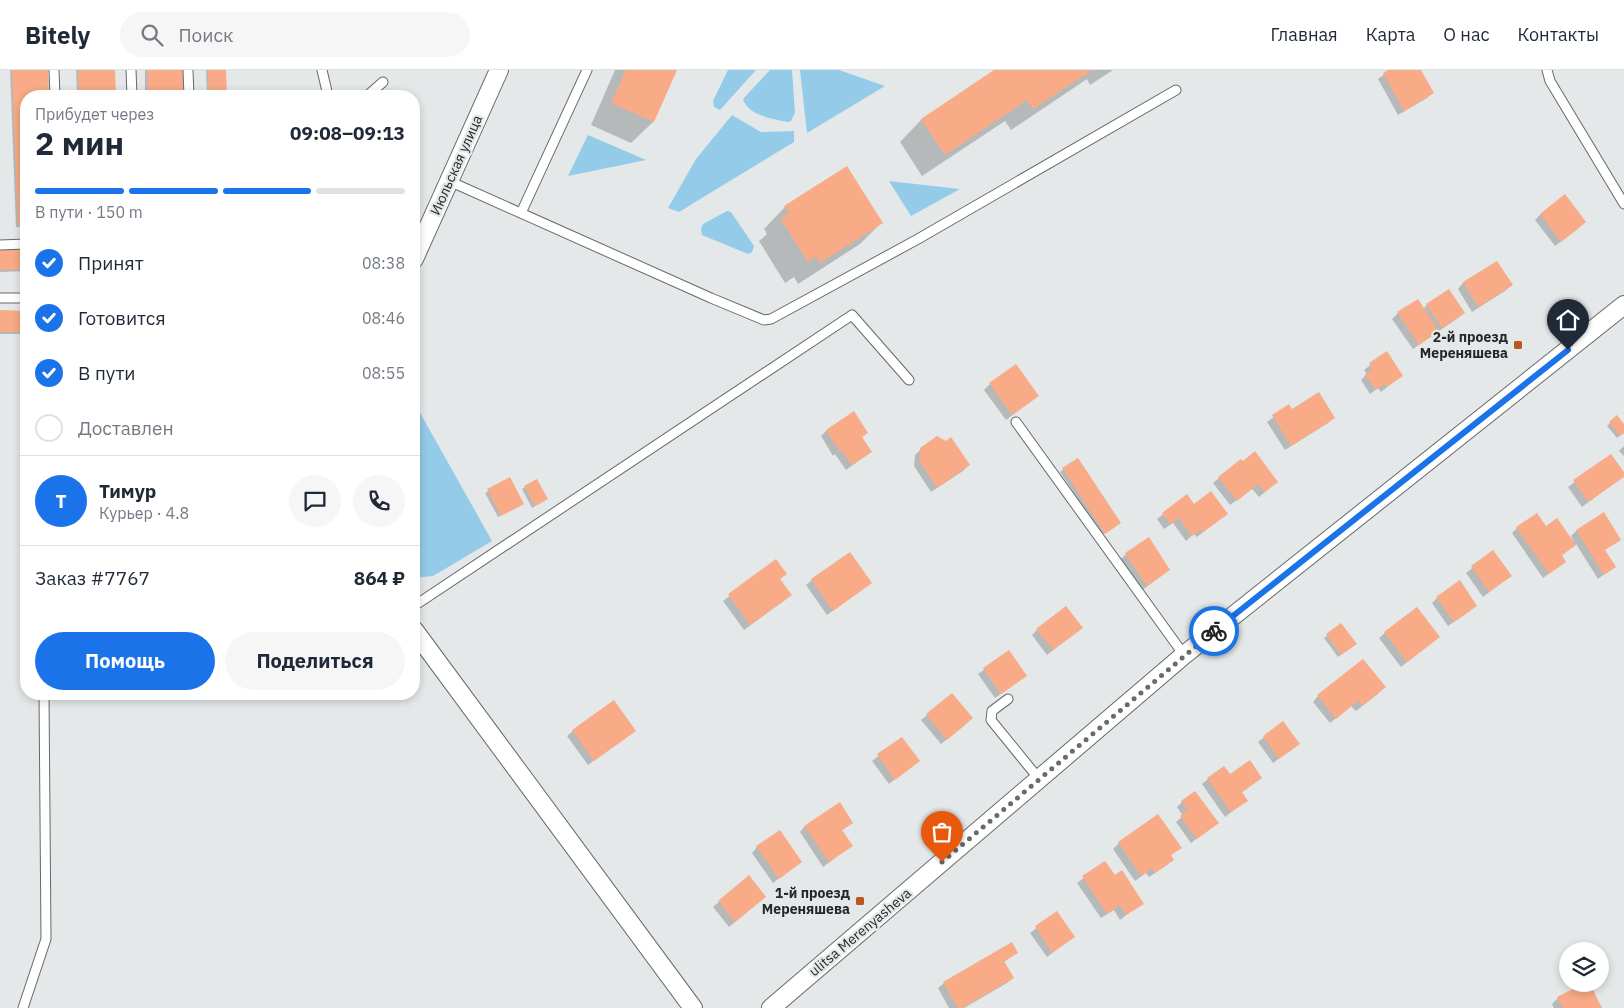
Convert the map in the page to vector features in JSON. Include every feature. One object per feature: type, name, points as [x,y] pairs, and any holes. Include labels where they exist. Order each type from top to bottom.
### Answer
[{"type":"street","name":"Июльская улица","points":[[420,246],[499,70]]},
{"type":"street","name":"ulitsa Merenyasheva","points":[[771,1008],[1184,655],[1624,306]]},
{"type":"street","points":[[420,638],[694,1008]]},
{"type":"lane","points":[[54,70],[56,90]]},
{"type":"lane","points":[[131,70],[132,90]]},
{"type":"lane","points":[[188,70],[189,90]]},
{"type":"lane","points":[[322,70],[327,90]]},
{"type":"lane","points":[[521,213],[587,70]]},
{"type":"lane","points":[[1547,70],[1550,81],[1624,204]]},
{"type":"lane","points":[[374,90],[383,82]]},
{"type":"lane","points":[[449,181],[710,298],[764,320],[773,319],[918,239],[1176,90]]},
{"type":"lane","points":[[0,245],[20,244]]},
{"type":"lane","points":[[0,298],[20,298]]},
{"type":"lane","points":[[420,602],[852,315],[909,380]]},
{"type":"lane","points":[[1016,422],[1184,655]]},
{"type":"lane","points":[[1008,699],[992,711],[991,720],[1039,779]]},
{"type":"lane","points":[[22,1008],[46,939],[44,700]]},
{"type":"shaded area","points":[[728,70],[756,70],[720,110],[714,107],[713,101]]},
{"type":"shaded area","points":[[770,70],[792,70],[795,113],[791,121],[776,120],[762,116],[750,109],[743,99]]},
{"type":"shaded area","points":[[800,70],[839,70],[885,86],[807,133]]},
{"type":"shaded area","points":[[732,115],[761,132],[794,131],[794,142],[679,212],[668,208],[696,159]]},
{"type":"shaded area","points":[[588,135],[646,160],[568,176]]},
{"type":"shaded area","points":[[889,181],[960,189],[911,216]]},
{"type":"shaded area","points":[[727,211],[731,212],[754,246],[752,252],[748,254],[702,235],[701,229],[703,224]]},
{"type":"shaded area","points":[[420,413],[492,541],[433,576],[420,577]]},
{"type":"building","points":[[12,70],[48,70],[49,90],[20,90],[20,226],[18,226]]},
{"type":"building","points":[[78,70],[115,70],[116,90],[79,90]]},
{"type":"building","points":[[147,70],[183,70],[184,90],[148,90]]},
{"type":"building","points":[[208,70],[226,70],[227,90],[209,90]]},
{"type":"building","points":[[626,70],[677,70],[654,122],[611,103]]},
{"type":"building","points":[[994,70],[1092,70],[1033,109],[1027,100],[945,155],[921,119]]},
{"type":"building","points":[[1388,70],[1421,70],[1434,93],[1404,111],[1383,73]]},
{"type":"building","points":[[847,166],[883,223],[820,263],[816,256],[808,262],[780,218],[789,213],[784,206]]},
{"type":"building","points":[[1565,194],[1586,222],[1561,242],[1540,214]]},
{"type":"building","points":[[20,248],[20,269],[0,270],[0,249]]},
{"type":"building","points":[[1497,261],[1513,285],[1478,307],[1463,282]]},
{"type":"building","points":[[1449,289],[1465,313],[1442,328],[1426,304]]},
{"type":"building","points":[[1418,299],[1439,331],[1419,345],[1397,312]]},
{"type":"building","points":[[0,310],[20,311],[20,332],[0,332]]},
{"type":"building","points":[[1387,351],[1403,376],[1387,387],[1384,384],[1376,390],[1365,374],[1372,369],[1369,363]]},
{"type":"building","points":[[1016,364],[1039,396],[1012,415],[989,383]]},
{"type":"building","points":[[1319,392],[1335,418],[1291,446],[1272,415],[1289,404],[1292,409]]},
{"type":"building","points":[[854,411],[868,433],[862,437],[872,452],[852,465],[841,450],[839,451],[826,430]]},
{"type":"building","points":[[1617,415],[1624,424],[1624,433],[1620,436],[1609,422]]},
{"type":"building","points":[[937,436],[946,441],[951,437],[970,465],[937,488],[919,460],[920,448]]},
{"type":"building","points":[[1255,451],[1278,482],[1265,492],[1258,484],[1237,501],[1218,477],[1241,459],[1243,461]]},
{"type":"building","points":[[1611,454],[1624,472],[1624,477],[1588,502],[1573,480]]},
{"type":"building","points":[[1078,458],[1121,523],[1105,534],[1062,468]]},
{"type":"building","points":[[510,477],[524,504],[501,516],[487,489]]},
{"type":"building","points":[[537,479],[548,499],[535,506],[524,486]]},
{"type":"building","points":[[1211,491],[1228,514],[1203,532],[1201,530],[1192,536],[1179,518],[1170,524],[1162,513],[1187,494],[1194,504]]},
{"type":"building","points":[[1604,512],[1621,540],[1605,550],[1616,567],[1604,575],[1576,530]]},
{"type":"building","points":[[1537,513],[1546,526],[1557,518],[1576,545],[1562,555],[1566,562],[1549,574],[1516,527]]},
{"type":"building","points":[[1149,537],[1170,570],[1147,586],[1125,553]]},
{"type":"building","points":[[1493,550],[1512,576],[1489,592],[1471,566]]},
{"type":"building","points":[[850,552],[872,583],[833,611],[811,579]]},
{"type":"building","points":[[776,559],[787,574],[780,579],[792,595],[750,625],[728,594]]},
{"type":"building","points":[[1460,580],[1477,606],[1454,622],[1436,597]]},
{"type":"building","points":[[1066,606],[1083,628],[1053,650],[1036,629]]},
{"type":"building","points":[[1417,607],[1440,637],[1407,662],[1384,632]]},
{"type":"building","points":[[1341,623],[1357,644],[1341,655],[1326,634]]},
{"type":"building","points":[[1009,650],[1027,676],[1001,694],[983,668]]},
{"type":"building","points":[[1363,659],[1386,687],[1362,706],[1358,701],[1336,719],[1317,695]]},
{"type":"building","points":[[952,693],[973,718],[947,740],[926,714]]},
{"type":"building","points":[[614,700],[636,731],[594,761],[572,730]]},
{"type":"building","points":[[1283,721],[1300,744],[1279,759],[1263,736]]},
{"type":"building","points":[[902,737],[920,761],[895,780],[877,754]]},
{"type":"building","points":[[1250,760],[1262,778],[1242,792],[1248,801],[1231,812],[1207,778],[1224,766],[1230,774]]},
{"type":"building","points":[[1195,791],[1219,823],[1197,839],[1180,816],[1188,810],[1181,801]]},
{"type":"building","points":[[840,802],[853,823],[842,830],[853,846],[829,862],[804,826]]},
{"type":"building","points":[[1158,814],[1182,848],[1171,855],[1174,860],[1155,873],[1152,869],[1141,876],[1118,842]]},
{"type":"building","points":[[780,830],[802,862],[779,879],[756,846]]},
{"type":"building","points":[[1105,861],[1115,875],[1122,870],[1144,904],[1126,915],[1120,905],[1107,914],[1082,876]]},
{"type":"building","points":[[749,875],[766,897],[735,922],[718,901]]},
{"type":"building","points":[[1057,911],[1075,937],[1052,953],[1035,926]]},
{"type":"building","points":[[1012,942],[1018,953],[1004,961],[1014,978],[962,1008],[958,1008],[943,982]]},
{"type":"building","points":[[1567,992],[1594,992],[1602,1008],[1563,1008],[1557,997]]},
{"type":"way so far","points":[[942,862],[1214,631]]},
{"type":"place","name":"2-й проезд Мереняшева","points":[[1518,345]]},
{"type":"place","name":"1-й проезд Мереняшева","points":[[860,901]]},
{"type":"route","points":[[1214,631],[1568,350]]}]
